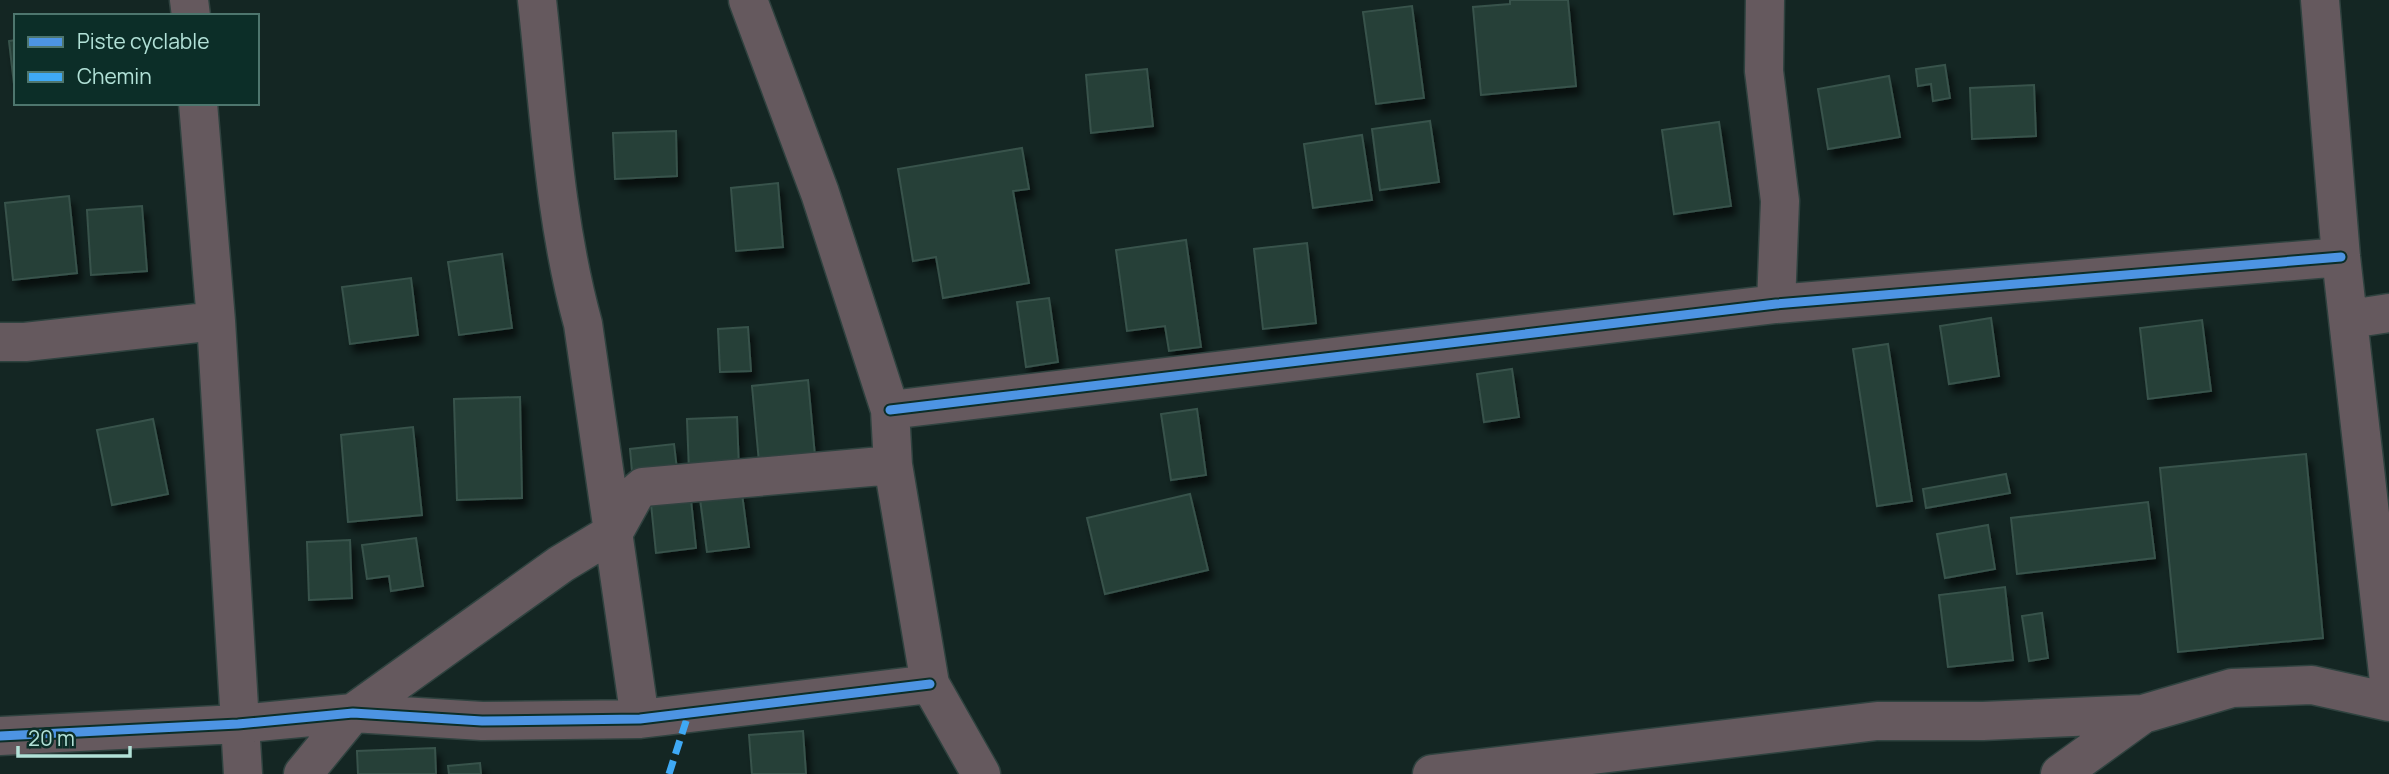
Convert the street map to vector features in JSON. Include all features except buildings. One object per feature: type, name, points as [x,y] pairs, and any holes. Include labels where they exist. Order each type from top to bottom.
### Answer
[{"type":"street","points":[[537,0],[562,223],[570,278],[583,324],[640,719]]},
{"type":"street","points":[[748,0],[820,193],[890,410],[893,465],[930,684],[981,774]]},
{"type":"street","points":[[1765,0],[1764,71],[1780,201],[1776,304]]},
{"type":"street","points":[[2320,0],[2341,257],[2389,682]]},
{"type":"street","points":[[198,105],[216,321],[243,774]]},
{"type":"street","points":[[890,410],[1776,304],[2341,257]]},
{"type":"street","points":[[2350,319],[2389,313]]},
{"type":"street","points":[[0,342],[25,342],[216,321]]},
{"type":"street","points":[[303,774],[354,713],[561,564],[614,532],[635,494],[643,487],[893,465]]},
{"type":"street","points":[[0,736],[238,724],[354,713],[482,721],[640,719],[930,684]]},
{"type":"street","points":[[1432,774],[1877,721],[1983,721],[2143,714],[2232,688],[2312,685],[2389,702]]},
{"type":"street","points":[[2060,774],[2143,714]]},
{"type":"marked path","points":[[669,774],[689,712]]},
{"type":"cycle path","points":[[890,410],[1776,304],[2341,257]]},
{"type":"cycle path","points":[[0,736],[238,724],[353,713],[482,721],[640,719],[930,684]]}]
